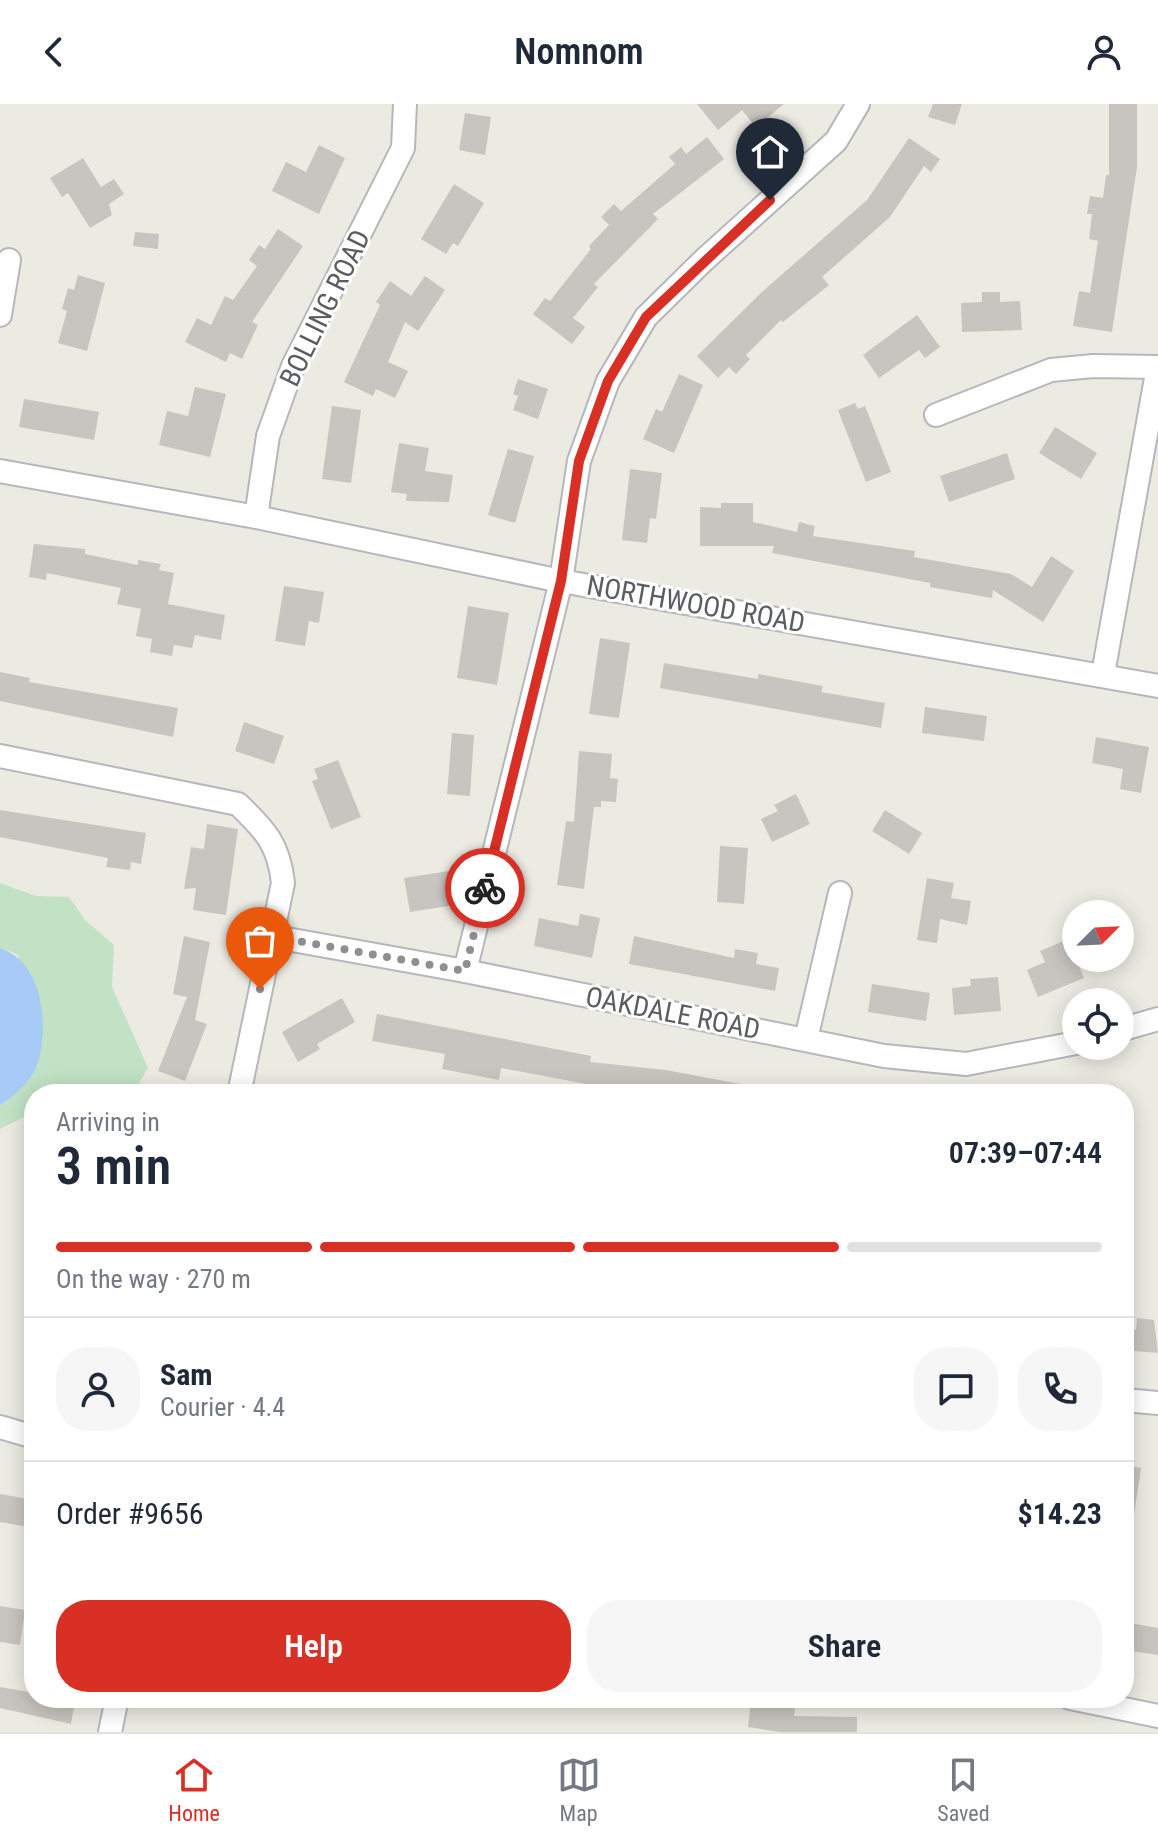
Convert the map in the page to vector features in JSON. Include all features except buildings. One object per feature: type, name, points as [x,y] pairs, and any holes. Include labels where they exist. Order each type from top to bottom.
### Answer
[{"type":"street","name":"BOLLING ROAD","points":[[256,517],[268,436],[293,366],[403,148],[405,104]]},
{"type":"street","points":[[465,971],[561,581],[579,461],[608,381],[646,317],[704,260],[836,141],[858,104]]},
{"type":"street","points":[[0,315],[9,260]]},
{"type":"street","points":[[936,415],[1051,370],[1093,366],[1158,367],[1103,674]]},
{"type":"street","name":"NORTHWOOD ROAD","points":[[0,471],[256,517],[561,581],[1158,686]]},
{"type":"street","points":[[0,756],[238,804],[260,825],[280,853],[283,883],[241,1084]]},
{"type":"street","points":[[806,1039],[840,893]]},
{"type":"street","name":"OAKDALE ROAD","points":[[270,936],[465,971],[884,1056],[966,1064],[1062,1046]]},
{"type":"street","points":[[1134,1026],[1158,1019]]},
{"type":"street","points":[[1134,1401],[1158,1403]]},
{"type":"street","points":[[0,1427],[24,1434]]},
{"type":"street","points":[[110,1732],[115,1708]]},
{"type":"street","points":[[1119,1708],[1158,1716]]},
{"type":"green space","points":[[0,883],[36,896],[69,897],[85,920],[114,945],[112,987],[148,1068],[138,1084],[24,1084],[24,1117],[0,1129],[0,1104],[38,1066],[42,1020],[17,954],[0,948]]},
{"type":"water","points":[[0,948],[26,966],[34,980],[43,1031],[36,1069],[11,1098],[0,1105]]},
{"type":"way so far","points":[[260,989],[270,936],[465,971],[485,888]]},
{"type":"route","points":[[485,888],[561,581],[579,461],[608,381],[646,317],[770,200]]}]
